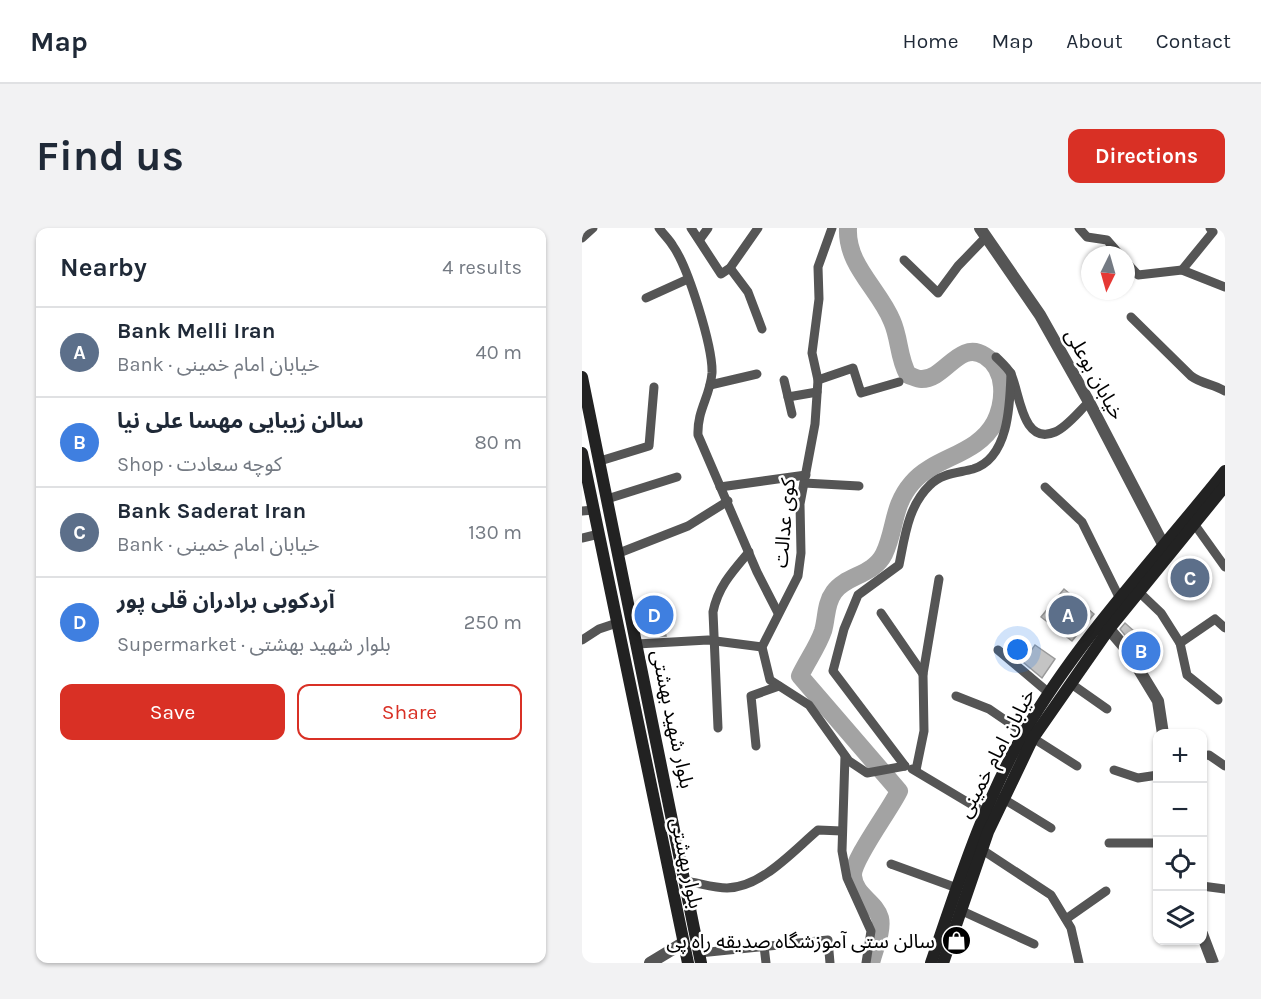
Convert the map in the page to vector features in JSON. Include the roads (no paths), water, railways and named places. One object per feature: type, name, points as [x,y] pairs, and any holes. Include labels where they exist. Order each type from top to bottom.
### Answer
[{"type":"main road","name":"بلوار شهید بهشتی","points":[[582,377],[700,958]]},
{"type":"main road","name":"بلوار بهشتی","points":[[582,453],[588,511],[599,534],[688,963]]},
{"type":"main road","name":"خیابان امام خمینی","points":[[943,963],[981,849],[1049,693],[1120,599],[1225,471]]},
{"type":"main road","name":"خیابان امام خمینی","points":[[931,963],[984,812],[1029,735],[1109,629],[1222,495]]},
{"type":"main road","points":[[649,776],[664,773]]},
{"type":"street","points":[[582,238],[592,228]]},
{"type":"street","points":[[658,228],[674,246],[688,279],[707,341],[712,372],[710,385],[697,418],[698,435],[778,614]]},
{"type":"street","points":[[691,228],[721,274],[730,268],[758,228]]},
{"type":"street","points":[[700,239],[708,228]]},
{"type":"street","name":"کوی عدالت","points":[[762,647],[798,576],[801,553],[800,504],[815,424],[818,381],[812,353],[819,299],[818,267],[832,228]]},
{"type":"street","points":[[1079,228],[1087,237],[1107,240],[1112,246]]},
{"type":"street","points":[[1182,270],[1213,232],[1210,228]]},
{"type":"street","points":[[904,260],[938,293],[983,232]]},
{"type":"street","name":"خیابان بوعلی","points":[[983,232],[1040,315],[1089,402],[1164,546]]},
{"type":"street","points":[[730,268],[748,292],[762,329]]},
{"type":"street","points":[[1135,272],[1138,275],[1182,270],[1225,287]]},
{"type":"street","points":[[646,298],[688,279]]},
{"type":"street","points":[[1131,317],[1191,376],[1200,383],[1213,384],[1225,391]]},
{"type":"street","points":[[996,357],[1011,373],[1022,412],[1032,430],[1041,435],[1055,432],[1089,402]]},
{"type":"street","points":[[818,381],[853,368],[861,393],[899,382]]},
{"type":"street","points":[[905,766],[833,671],[844,629],[858,595],[899,565],[910,512],[931,484],[951,472],[975,468],[993,456],[1003,439],[1010,404],[1011,373]]},
{"type":"street","points":[[710,385],[757,374]]},
{"type":"street","points":[[784,380],[792,414]]},
{"type":"street","points":[[600,461],[649,446],[654,387]]},
{"type":"street","points":[[788,397],[817,392]]},
{"type":"street","points":[[607,500],[677,477]]},
{"type":"street","points":[[720,487],[805,479],[859,486]]},
{"type":"street","points":[[1045,487],[1082,522],[1120,599]]},
{"type":"street","points":[[619,553],[688,526],[728,501]]},
{"type":"street","points":[[1195,525],[1225,567]]},
{"type":"street","points":[[582,538],[599,534]]},
{"type":"street","points":[[718,728],[712,640],[716,597],[725,580],[749,552]]},
{"type":"street","points":[[916,770],[924,730],[923,674],[939,579]]},
{"type":"street","points":[[1139,592],[1161,613],[1180,643],[1187,675],[1218,700]]},
{"type":"street","points":[[881,613],[923,674]]},
{"type":"street","points":[[1180,643],[1215,619],[1225,628]]},
{"type":"street","points":[[582,639],[599,629],[617,623]]},
{"type":"street","points":[[1109,629],[1127,650],[1158,701],[1162,729]]},
{"type":"street","points":[[637,644],[712,640],[762,647],[770,680],[809,705],[845,756],[867,773],[905,766],[916,770],[984,812]]},
{"type":"street","points":[[998,650],[1049,693]]},
{"type":"street","points":[[1070,683],[1107,709]]},
{"type":"street","points":[[756,746],[751,696],[779,686]]},
{"type":"street","points":[[956,696],[989,708],[1077,766]]},
{"type":"street","points":[[1207,755],[1225,766]]},
{"type":"street","points":[[845,756],[842,851],[847,878],[871,931],[866,963]]},
{"type":"street","points":[[1114,770],[1138,778],[1153,776]]},
{"type":"street","points":[[1002,798],[1051,828]]},
{"type":"street","points":[[685,881],[726,888],[745,885],[762,875],[818,830],[842,831]]},
{"type":"street","points":[[1109,843],[1153,843]]},
{"type":"street","points":[[981,849],[1051,895],[1071,928],[1078,963]]},
{"type":"street","points":[[891,864],[957,888]]},
{"type":"street","points":[[1207,887],[1225,889]]},
{"type":"street","points":[[1066,919],[1106,891]]},
{"type":"street","points":[[960,910],[1034,944]]},
{"type":"street","points":[[700,958],[764,946],[828,940],[830,963]]},
{"type":"street","points":[[650,963],[684,943]]},
{"type":"street","points":[[1207,945],[1213,963]]},
{"type":"street","points":[[764,946],[766,963]]},
{"type":"waterway","points":[[848,228],[852,254],[892,321],[902,362],[908,375],[919,379],[930,378],[960,356],[976,352],[992,362],[997,369],[1002,386],[1001,405],[995,422],[987,433],[978,442],[932,467],[912,483],[901,500],[888,545],[879,561],[867,571],[839,586],[834,592],[829,601],[821,637],[800,676],[899,791],[854,869],[853,876],[857,889],[874,907],[881,923],[871,963]]},
{"type":"place","name":"Bank Saderat Iran","points":[[1190,578]]},
{"type":"place","name":"آردکوبی برادران قلی پور","points":[[654,615]]},
{"type":"place","name":"Bank Melli Iran","points":[[1068,615]]},
{"type":"place","name":"سالن زیبایی مهسا علی نیا","points":[[1141,651]]},
{"type":"place","name":"سالن ستی آموزشگاه صدیقه راه پی","points":[[956,941]]}]
